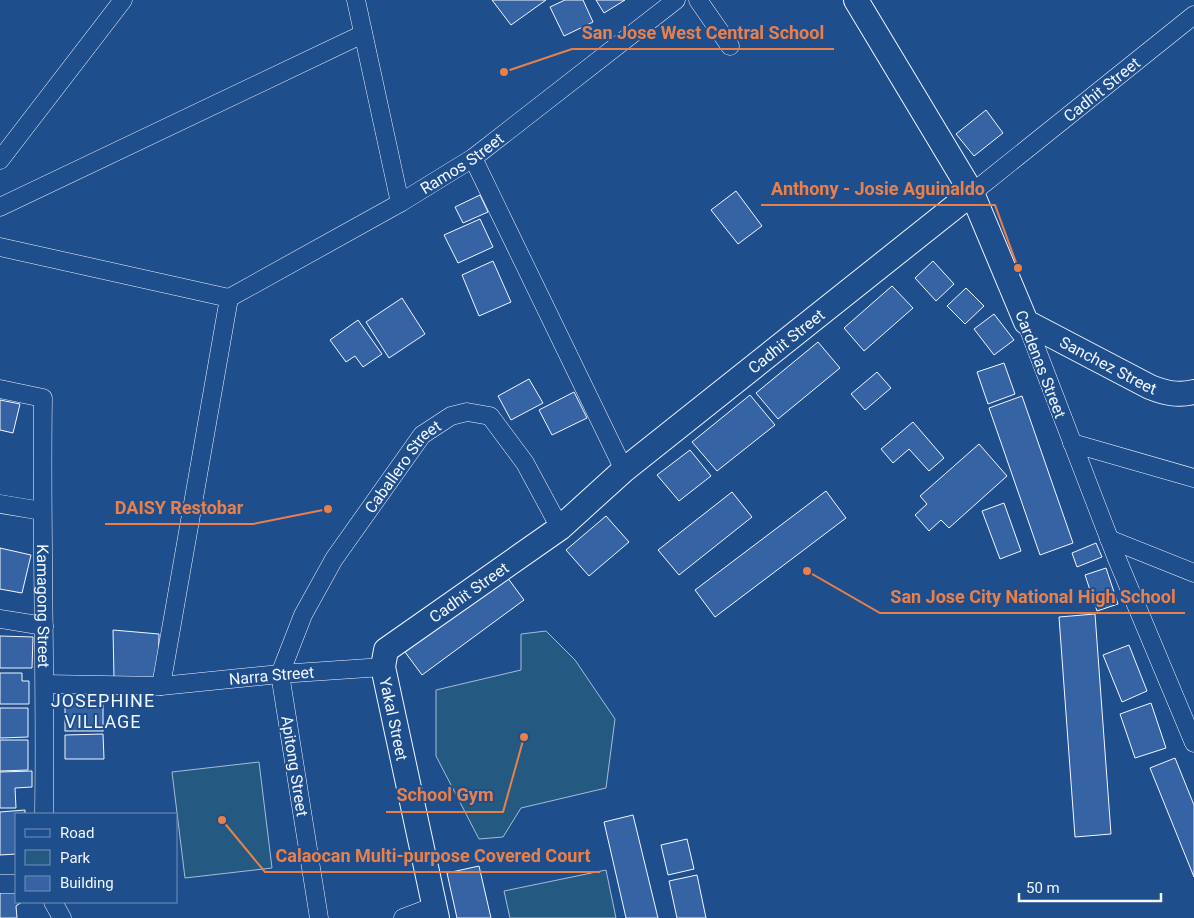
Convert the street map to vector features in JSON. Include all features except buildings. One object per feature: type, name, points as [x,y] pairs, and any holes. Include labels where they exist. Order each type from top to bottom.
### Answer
[{"type":"street","points":[[0,160],[123,0]]},
{"type":"street","points":[[356,0],[400,203]]},
{"type":"street","name":"Ramos Street","points":[[229,298],[400,203],[472,158],[676,0]]},
{"type":"street","points":[[698,0],[730,46]]},
{"type":"street","name":"Cardenas Street","points":[[856,0],[972,193],[1026,322],[1109,539],[1194,743]]},
{"type":"street","name":"Cadhit Street","points":[[383,667],[388,648],[560,528],[624,470],[1194,14]]},
{"type":"street","points":[[0,207],[363,34]]},
{"type":"street","points":[[472,158],[624,470]]},
{"type":"street","points":[[0,247],[229,298],[161,686]]},
{"type":"street","name":"Sanchez Street","points":[[1026,322],[1164,393],[1182,395],[1194,392]]},
{"type":"street","name":"Kamagong Street","points":[[0,389],[43,398],[42,511],[46,684],[44,813]]},
{"type":"street","name":"Caballero Street","points":[[280,674],[303,615],[334,559],[422,435],[451,416],[467,412],[490,416],[525,463],[560,528]]},
{"type":"street","points":[[1072,443],[1194,478]]},
{"type":"street","points":[[0,504],[42,511]]},
{"type":"street","points":[[1109,539],[1194,573]]},
{"type":"street","points":[[0,619],[44,626]]},
{"type":"street","name":"Narra Street","points":[[46,684],[161,686],[280,674],[383,667]]},
{"type":"street","name":"Yakal Street","points":[[383,667],[436,912]]},
{"type":"street","name":"Apitong Street","points":[[280,674],[319,918]]},
{"type":"street","points":[[0,884],[15,884]]},
{"type":"street","points":[[54,903],[62,918]]},
{"type":"street","points":[[403,918],[436,912]]},
{"type":"green space","points":[[546,631],[575,660],[615,719],[606,788],[521,808],[503,837],[479,839],[436,756],[436,690],[521,670],[521,634]]},
{"type":"green space","points":[[259,762],[272,868],[185,878],[172,772]]},
{"type":"green space","points":[[606,870],[616,918],[510,918],[504,891]]},
{"type":"place","name":"San Jose West Central School","points":[[504,72]]},
{"type":"place","name":"Anthony - Josie Aguinaldo","points":[[1018,268]]},
{"type":"place","name":"DAISY Restobar","points":[[328,509]]},
{"type":"place","name":"San Jose City National High School","points":[[807,571]]},
{"type":"place","name":"School Gym","points":[[524,737]]},
{"type":"place","name":"Calaocan Multi-purpose Covered Court","points":[[222,820]]},
{"type":"district","name":"JOSEPHINE VILLAGE","points":[[103,711]]}]
